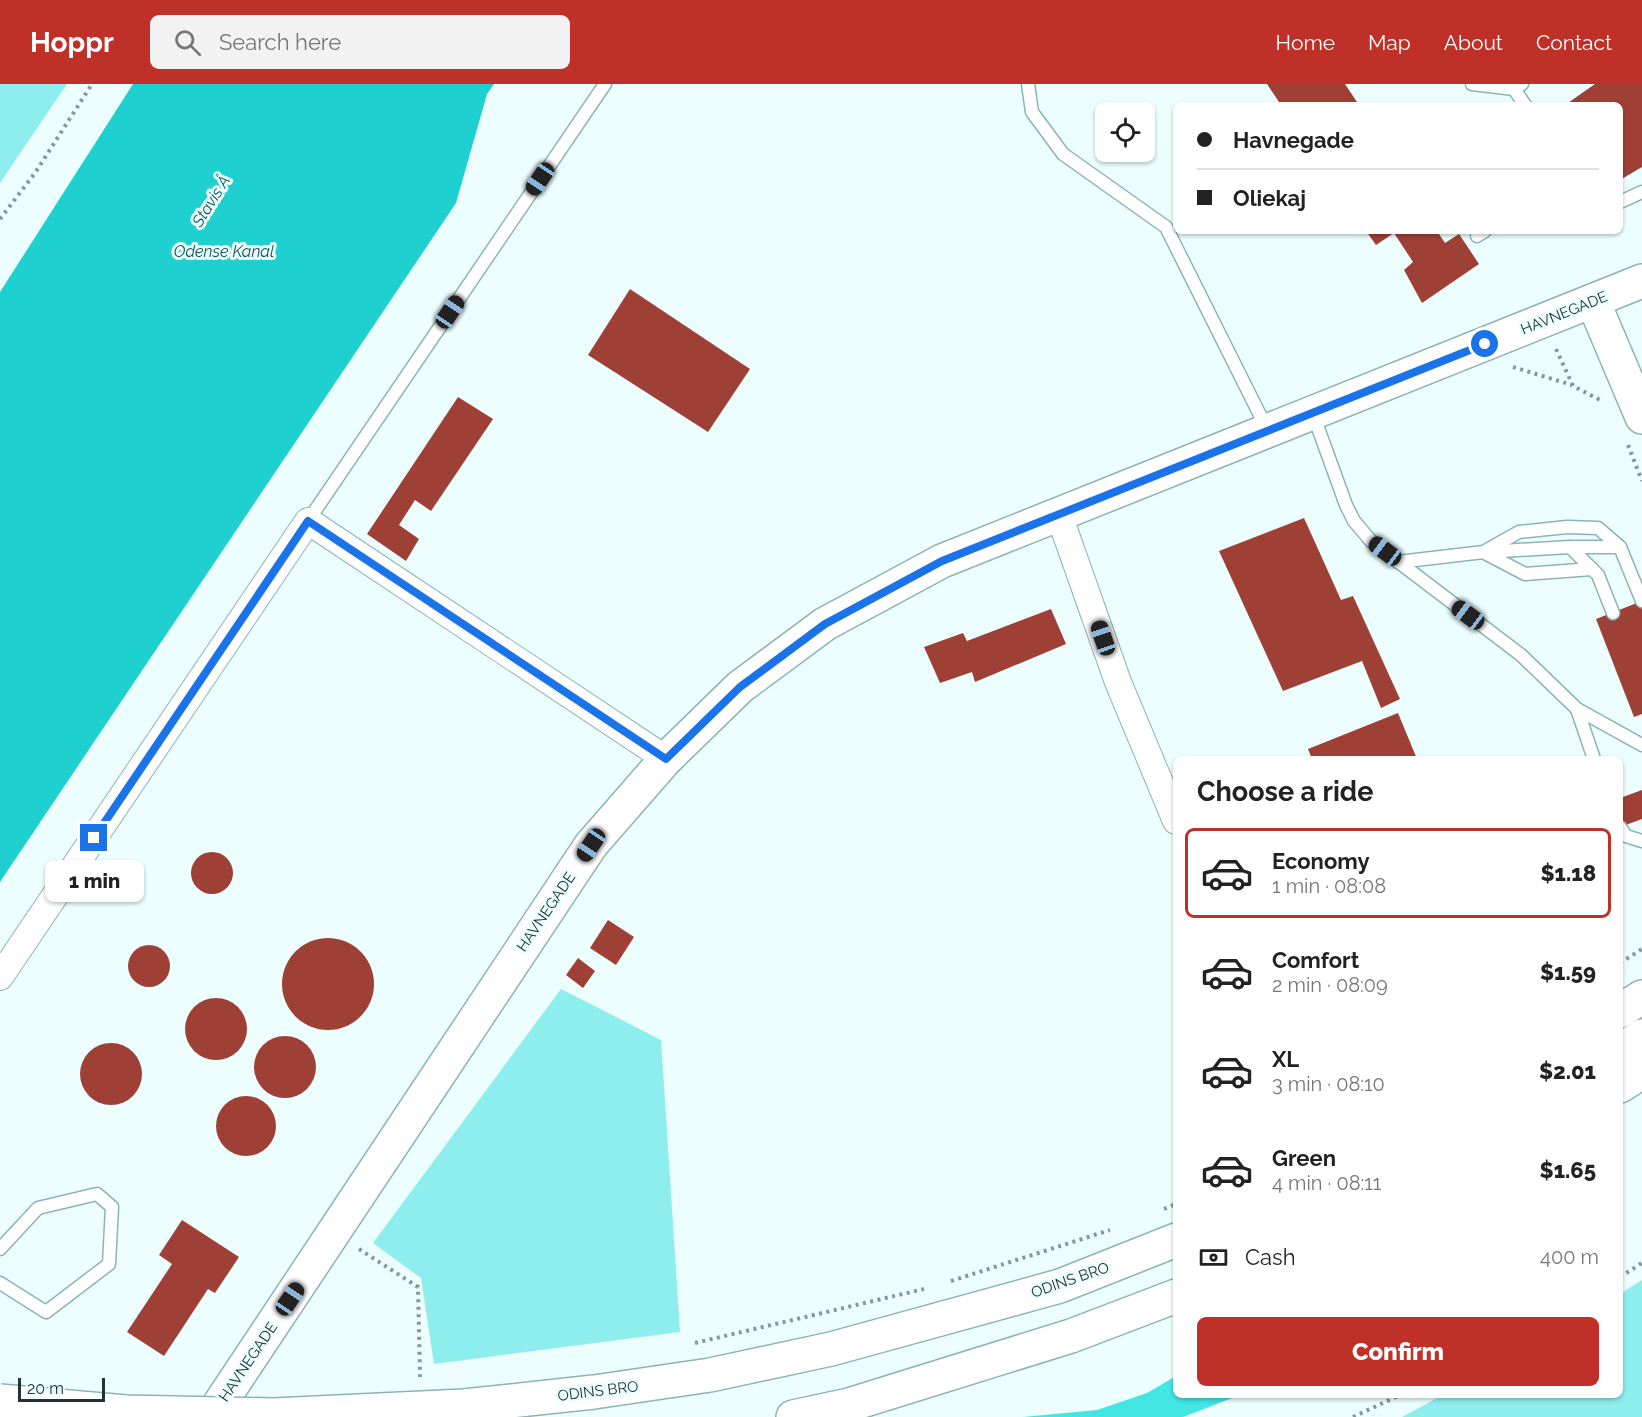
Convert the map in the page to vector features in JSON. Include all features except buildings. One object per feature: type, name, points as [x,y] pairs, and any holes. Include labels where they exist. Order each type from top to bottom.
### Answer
[{"type":"street","name":"HAVNEGADE","points":[[211,1417],[591,845],[666,759],[740,687],[825,624],[942,561],[1312,412],[1598,315],[1638,293]]},
{"type":"street","points":[[1598,315],[1634,428]]},
{"type":"street","points":[[1059,515],[1118,682],[1173,814]]},
{"type":"street","points":[[0,976],[308,521],[666,759]]},
{"type":"street","points":[[1623,1009],[1642,997]]},
{"type":"street","points":[[1623,1050],[1642,1036]]},
{"type":"street","points":[[1623,1084],[1642,1072]]},
{"type":"street","name":"ODINS BRO","points":[[0,1401],[126,1412],[274,1415],[464,1406],[594,1392],[710,1375],[831,1349],[1060,1286],[1173,1241]]},
{"type":"street","points":[[793,1417],[849,1405],[1071,1336],[1173,1297]]},
{"type":"lane","points":[[308,521],[605,84]]},
{"type":"lane","points":[[1028,84],[1032,112],[1063,154],[1166,227],[1268,430]]},
{"type":"lane","points":[[1472,84],[1518,87],[1524,102]]},
{"type":"lane","points":[[1623,201],[1642,192]]},
{"type":"lane","points":[[1312,412],[1354,521],[1371,541],[1521,655],[1577,709],[1640,742]]},
{"type":"lane","points":[[1484,552],[1519,532],[1567,527],[1598,528],[1620,547],[1641,601]]},
{"type":"lane","points":[[1398,561],[1484,552],[1570,547],[1620,547]]},
{"type":"lane","points":[[1570,547],[1598,575],[1612,613]]},
{"type":"lane","points":[[1484,552],[1525,574],[1592,569]]},
{"type":"lane","points":[[1577,709],[1593,756]]},
{"type":"lane","points":[[1623,832],[1626,836],[1642,841]]},
{"type":"lane","points":[[0,1249],[38,1208],[97,1194],[112,1207],[109,1264],[46,1312],[0,1283]]},
{"type":"path","points":[[0,219],[34,173],[92,84]]},
{"type":"path","points":[[1573,386],[1554,346],[1598,315]]},
{"type":"path","points":[[1516,361],[1506,365],[1573,386],[1602,402]]},
{"type":"path","points":[[1634,428],[1642,481]]},
{"type":"path","points":[[1623,961],[1642,949]]},
{"type":"path","points":[[1155,1213],[1173,1205]]},
{"type":"path","points":[[941,1284],[1113,1229]]},
{"type":"path","points":[[356,1247],[418,1287],[420,1381]]},
{"type":"path","points":[[1623,1274],[1642,1263]]},
{"type":"path","points":[[691,1344],[930,1287]]},
{"type":"path","points":[[1353,1417],[1394,1398]]},
{"type":"shaded area","points":[[0,84],[67,84],[0,183]]},
{"type":"shaded area","points":[[561,989],[661,1040],[680,1332],[434,1364],[421,1278],[373,1243]]},
{"type":"shaded area","points":[[1642,1280],[1642,1417],[1402,1417],[1437,1398],[1623,1398],[1623,1292]]},
{"type":"shaded area","points":[[1173,1378],[1173,1398],[1232,1398],[1183,1417],[1023,1417],[1097,1410],[1147,1393]]},
{"type":"water","name":"Odense Kanal","points":[[133,84],[494,84],[487,94],[456,203],[0,882],[0,292]]},
{"type":"route","points":[[94,838],[308,521],[666,759],[740,687],[825,624],[942,561],[1485,344]]},
{"type":"water label","name":"Stavis Å","points":[[211,201]]}]
